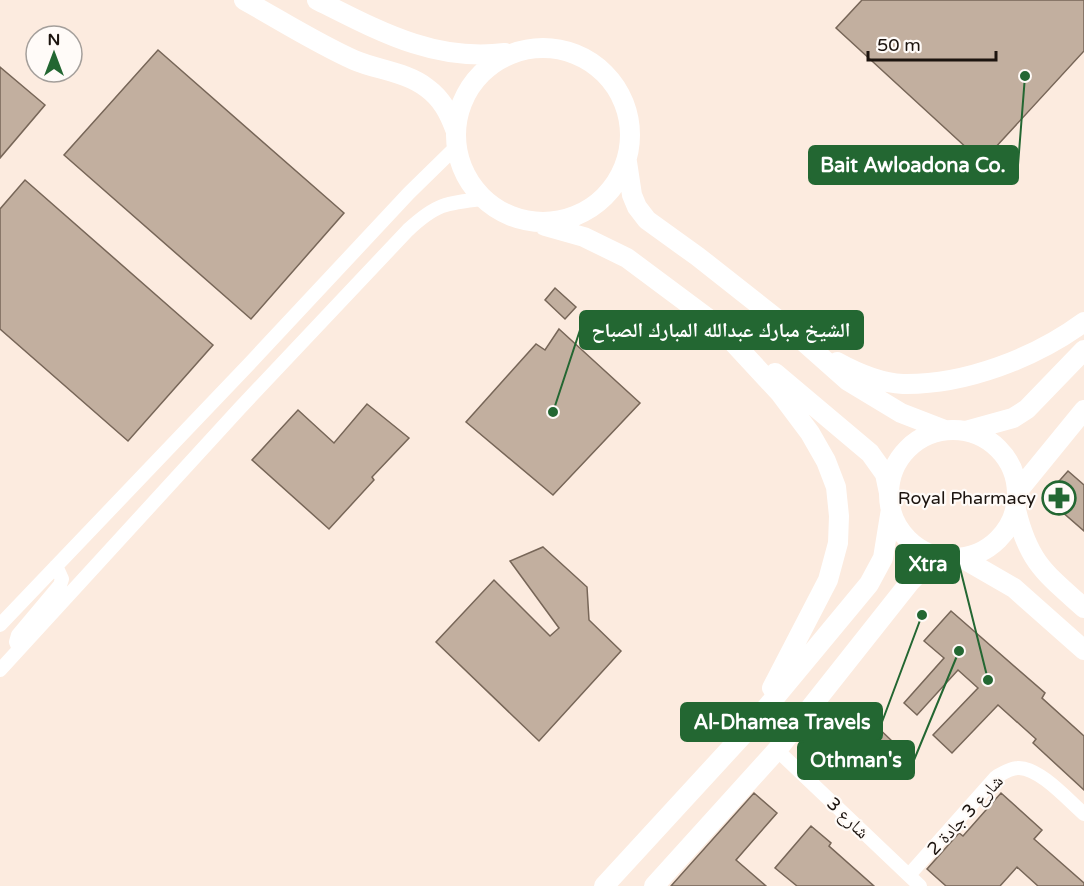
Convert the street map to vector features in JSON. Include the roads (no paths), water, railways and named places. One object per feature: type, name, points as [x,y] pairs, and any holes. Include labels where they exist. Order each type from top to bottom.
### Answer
[{"type":"main road","points":[[244,0],[345,56],[378,69],[411,78],[426,87],[449,113],[465,176],[483,199],[505,214],[584,237],[627,258],[716,324],[870,453],[885,474],[896,523],[914,546],[927,553],[942,558],[962,558],[984,550],[1002,537],[1011,524],[1017,500],[1084,410]]},
{"type":"main road","points":[[317,0],[369,26],[428,49],[484,56],[547,47],[579,55],[607,74],[621,93],[629,115],[631,139],[627,162],[632,195],[637,207],[647,220],[786,326],[848,381],[902,413],[945,430]]},
{"type":"main road","points":[[455,139],[455,121],[466,92],[486,67],[514,52]]},
{"type":"main road","points":[[531,222],[561,221],[590,210],[612,189],[627,162]]},
{"type":"main road","points":[[808,347],[845,367],[876,379],[902,384],[934,382],[997,367],[1028,355],[1060,340],[1084,322]]},
{"type":"main road","points":[[716,324],[780,393],[810,433],[826,461],[836,487],[839,516],[838,543],[828,580],[753,724]]},
{"type":"main road","points":[[966,431],[1013,418],[1027,409],[1084,350]]},
{"type":"main road","points":[[604,886],[753,724],[868,584],[883,558],[892,475],[899,459],[912,445],[927,435],[945,430],[966,431],[982,436],[1002,452],[1015,474],[1022,535],[1035,560],[1084,608]]},
{"type":"main road","points":[[654,886],[777,750],[910,582],[942,558]]},
{"type":"main road","points":[[962,558],[1014,588],[1084,650]]},
{"type":"street","points":[[0,625],[229,386],[409,193],[455,139]]},
{"type":"street","points":[[0,670],[408,230],[427,213],[446,203],[483,199]]},
{"type":"street","points":[[19,649],[16,642],[18,635],[60,585],[62,579],[56,566]]},
{"type":"street","name":"شارع 3","points":[[777,750],[920,886]]},
{"type":"street","name":"شارع 3 جادة 2","points":[[909,875],[996,777],[1008,770],[1028,769],[1038,774],[1084,814]]},
{"type":"place","name":"Bait Awloadona Co.","points":[[1025,76]]},
{"type":"place","name":"الشيخ مبارك عبدالله المبارك الصباح","points":[[553,412]]},
{"type":"place","name":"Royal Pharmacy","points":[[1059,498]]},
{"type":"place","name":"Al-Dhamea Travels","points":[[922,615]]},
{"type":"place","name":"Othman's","points":[[959,651]]},
{"type":"place","name":"Xtra","points":[[988,680]]}]
